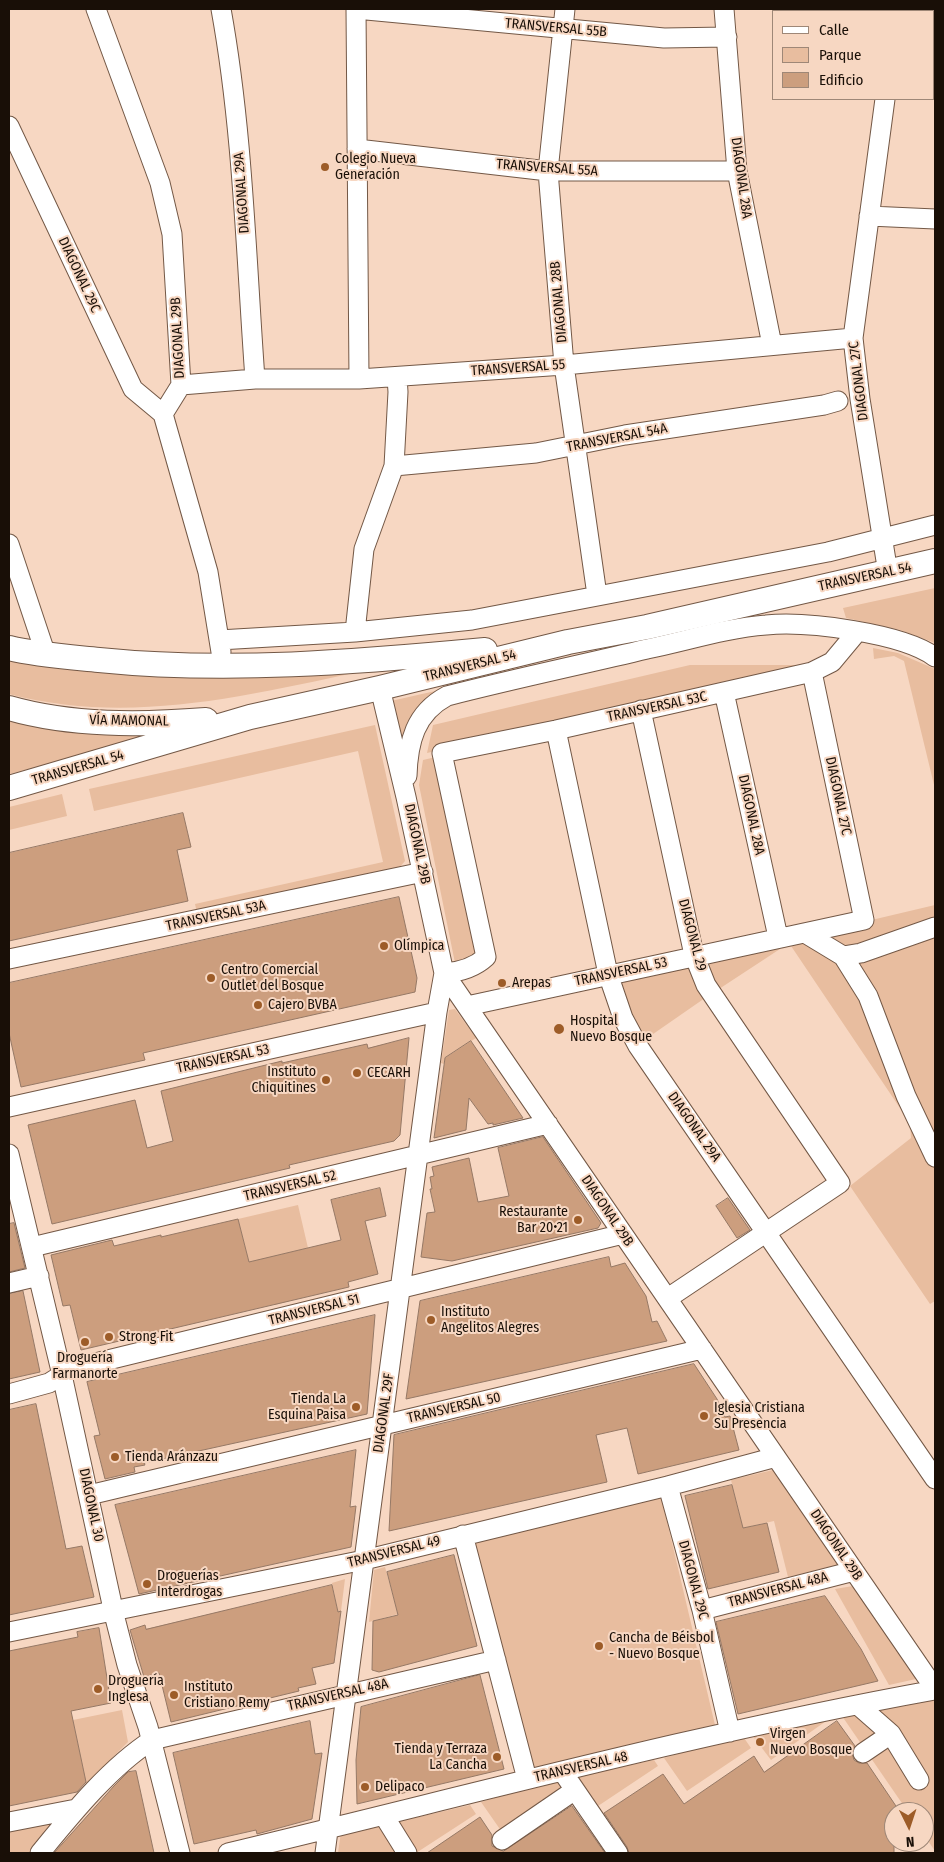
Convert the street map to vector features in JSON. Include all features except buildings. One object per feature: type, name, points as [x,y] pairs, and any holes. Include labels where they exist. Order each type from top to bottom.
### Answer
[{"type":"main road","name":"TRANSVERSAL 54","points":[[9,788],[250,717],[380,688],[568,642],[647,627],[935,561]]},
{"type":"main road","points":[[9,648],[46,655],[157,666],[223,667],[434,655],[568,642]]},
{"type":"main road","name":"VÍA MAMONAL","points":[[9,708],[49,716],[123,724],[250,717]]},
{"type":"street","name":"DIAGONAL 29B","points":[[96,9],[160,183],[172,234],[182,385],[163,414]]},
{"type":"street","name":"DIAGONAL 29A","points":[[220,9],[229,54],[239,156],[254,379]]},
{"type":"street","name":"TRANSVERSAL 55B","points":[[356,9],[664,38],[727,37]]},
{"type":"street","points":[[356,9],[359,379]]},
{"type":"street","name":"DIAGONAL 28B","points":[[565,9],[548,171],[564,365],[574,446],[597,594]]},
{"type":"street","name":"DIAGONAL 28A","points":[[724,9],[737,171],[772,345]]},
{"type":"street","name":"DIAGONAL 27C","points":[[885,100],[869,216],[848,338],[888,573]]},
{"type":"street","name":"DIAGONAL 29C","points":[[9,126],[133,389],[163,414]]},
{"type":"street","name":"TRANSVERSAL 55A","points":[[357,149],[548,171],[737,171]]},
{"type":"street","points":[[869,216],[935,219]]},
{"type":"street","name":"TRANSVERSAL 55","points":[[182,385],[254,379],[397,377],[564,365],[848,338]]},
{"type":"street","points":[[355,632],[364,549],[394,466],[398,402],[397,377]]},
{"type":"street","name":"TRANSVERSAL 54A","points":[[394,466],[536,453],[625,434],[824,405],[838,401]]},
{"type":"street","points":[[163,414],[208,572],[223,667]]},
{"type":"street","points":[[219,640],[355,632],[472,620],[597,594],[828,552],[882,540],[935,525]]},
{"type":"street","points":[[9,544],[46,655]]},
{"type":"street","points":[[406,797],[408,753],[415,728],[432,705],[447,696],[746,628],[787,624],[857,632],[913,646],[935,657]]},
{"type":"street","name":"TRANSVERSAL 53C","points":[[444,973],[458,972],[476,965],[486,957],[442,753],[556,730],[812,672],[832,662],[857,632]]},
{"type":"street","name":"DIAGONAL 27C","points":[[812,672],[864,920]]},
{"type":"street","name":"DIAGONAL 29B","points":[[380,688],[423,872],[444,973],[935,1689]]},
{"type":"street","name":"DIAGONAL 28A","points":[[724,692],[778,937]]},
{"type":"street","name":"DIAGONAL 29","points":[[641,710],[694,955],[706,985],[840,1183],[766,1232]]},
{"type":"street","name":"DIAGONAL 29A","points":[[556,730],[608,974],[623,1018],[638,1046],[935,1479]]},
{"type":"street","name":"TRANSVERSAL 53A","points":[[9,959],[423,872]]},
{"type":"street","name":"TRANSVERSAL 53","points":[[466,1006],[694,955],[864,920]]},
{"type":"street","points":[[843,956],[861,953],[935,927]]},
{"type":"street","points":[[805,933],[843,956],[868,996],[906,1096],[935,1157]]},
{"type":"street","name":"DIAGONAL 29F","points":[[325,1853],[437,1012],[444,973]]},
{"type":"street","name":"TRANSVERSAL 53","points":[[9,1107],[437,1012]]},
{"type":"street","name":"TRANSVERSAL 52","points":[[32,1247],[548,1124]]},
{"type":"street","name":"DIAGONAL 30","points":[[9,1154],[15,1208],[32,1247],[89,1494],[113,1611],[127,1665],[152,1740],[180,1853]]},
{"type":"street","points":[[668,1298],[766,1232]]},
{"type":"street","name":"TRANSVERSAL 51","points":[[9,1394],[50,1383],[71,1369],[623,1234]]},
{"type":"street","points":[[9,1283],[39,1276]]},
{"type":"street","name":"TRANSVERSAL 50","points":[[89,1494],[702,1349]]},
{"type":"street","name":"TRANSVERSAL 49","points":[[9,1632],[364,1560],[668,1486],[776,1457]]},
{"type":"street","name":"DIAGONAL 29C","points":[[668,1486],[702,1610],[730,1732]]},
{"type":"street","points":[[463,1535],[527,1779]]},
{"type":"street","name":"TRANSVERSAL 48A","points":[[702,1610],[854,1571]]},
{"type":"street","name":"TRANSVERSAL 48A","points":[[152,1740],[346,1693],[496,1660]]},
{"type":"street","name":"TRANSVERSAL 48","points":[[228,1853],[384,1816],[527,1779],[730,1732],[935,1689]]},
{"type":"street","points":[[858,1705],[891,1734],[919,1780]]},
{"type":"street","points":[[864,1753],[891,1734]]},
{"type":"street","points":[[40,1853],[76,1809],[138,1748],[152,1740]]},
{"type":"street","points":[[562,1771],[618,1853]]},
{"type":"street","points":[[502,1840],[575,1790]]},
{"type":"street","points":[[9,1822],[76,1809]]},
{"type":"street","points":[[384,1816],[407,1853]]},
{"type":"green space","points":[[935,588],[935,643],[900,630],[846,618],[843,608]]},
{"type":"green space","points":[[873,648],[898,653],[935,669],[935,789],[904,661],[894,656],[874,659]]},
{"type":"green space","points":[[9,656],[358,672],[271,690],[184,704],[97,707],[53,703],[9,694]]},
{"type":"green space","points":[[690,665],[803,665],[427,753],[433,725]]},
{"type":"green space","points":[[453,687],[435,696],[406,771],[391,701]]},
{"type":"green space","points":[[9,721],[84,732],[160,736],[9,774]]},
{"type":"green space","points":[[375,725],[405,861],[399,868],[197,913],[195,904],[383,862],[358,751],[94,811],[89,789]]},
{"type":"green space","points":[[436,757],[478,959],[455,963],[419,785],[423,760]]},
{"type":"green space","points":[[62,794],[67,816],[9,830],[9,807]]},
{"type":"green space","points":[[935,905],[935,1301],[930,1304],[850,1186],[911,1138],[910,1123],[787,940]]},
{"type":"green space","points":[[769,944],[780,949],[719,989],[711,982],[705,959]]},
{"type":"green space","points":[[689,964],[705,998],[643,1041],[618,984]]},
{"type":"green space","points":[[455,1009],[476,1038],[445,1058],[444,1064],[441,1063],[449,1010]]},
{"type":"green space","points":[[298,1205],[308,1248],[279,1255],[290,1301],[275,1305],[264,1259],[249,1262],[238,1219]]},
{"type":"green space","points":[[777,1469],[841,1564],[788,1577],[774,1521],[743,1528],[731,1480]]},
{"type":"green space","name":"Cancha de Béisbol - Nuevo Bosque","points":[[661,1496],[715,1725],[528,1769],[473,1541]]},
{"type":"green space","points":[[385,1567],[398,1614],[369,1622],[374,1570]]},
{"type":"green space","points":[[345,1579],[341,1611],[338,1612],[332,1583]]},
{"type":"green space","points":[[853,1586],[916,1679],[889,1685],[835,1589]]},
{"type":"green space","points":[[930,1696],[935,1703],[935,1851],[934,1802],[901,1802],[842,1716]]},
{"type":"green space","points":[[122,1710],[128,1742],[86,1784],[73,1720]]},
{"type":"green space","points":[[829,1719],[771,1760],[752,1735]]},
{"type":"green space","points":[[742,1735],[751,1748],[687,1791],[664,1758]]},
{"type":"green space","points":[[654,1760],[658,1766],[595,1808],[573,1777]]},
{"type":"green space","points":[[559,1778],[568,1791],[504,1835],[481,1802]]},
{"type":"green space","points":[[470,1805],[476,1814],[416,1853],[413,1853],[393,1823]]},
{"type":"green space","points":[[59,1821],[33,1853],[9,1853],[9,1831]]},
{"type":"green space","points":[[382,1826],[400,1853],[338,1853],[341,1832]]},
{"type":"place","name":"Colegio Nueva Generación","points":[[325,167]]},
{"type":"place","name":"Olímpica","points":[[384,946]]},
{"type":"place","name":"Centro Comercial Outlet del Bosque","points":[[211,978]]},
{"type":"place","name":"Arepas","points":[[502,983]]},
{"type":"place","name":"Cajero BVBA","points":[[258,1005]]},
{"type":"place","name":"Hospital Nuevo Bosque","points":[[559,1029]]},
{"type":"place","name":"CECARH","points":[[357,1073]]},
{"type":"place","name":"Instituto Chiquitines","points":[[326,1080]]},
{"type":"place","name":"Restaurante Bar 20•21","points":[[578,1220]]},
{"type":"place","name":"Instituto Angelitos Alegres","points":[[431,1320]]},
{"type":"place","name":"Strong Fit","points":[[109,1337]]},
{"type":"place","name":"Droguería Farmanorte","points":[[85,1342]]},
{"type":"place","name":"Tienda La Esquina Paisa","points":[[356,1407]]},
{"type":"place","name":"Iglesia Cristiana Su Presencia","points":[[704,1416]]},
{"type":"place","name":"Tienda Aránzazu","points":[[115,1457]]},
{"type":"place","name":"Droguerías Interdrogas","points":[[147,1584]]},
{"type":"place","name":"Cancha de Béisbol - Nuevo Bosque","points":[[599,1646]]},
{"type":"place","name":"Droguería Inglesa","points":[[98,1689]]},
{"type":"place","name":"Instituto Cristiano Remy","points":[[174,1695]]},
{"type":"place","name":"Virgen Nuevo Bosque","points":[[760,1742]]},
{"type":"place","name":"Tienda y Terraza La Cancha","points":[[497,1757]]},
{"type":"place","name":"Delipaco","points":[[365,1787]]}]
